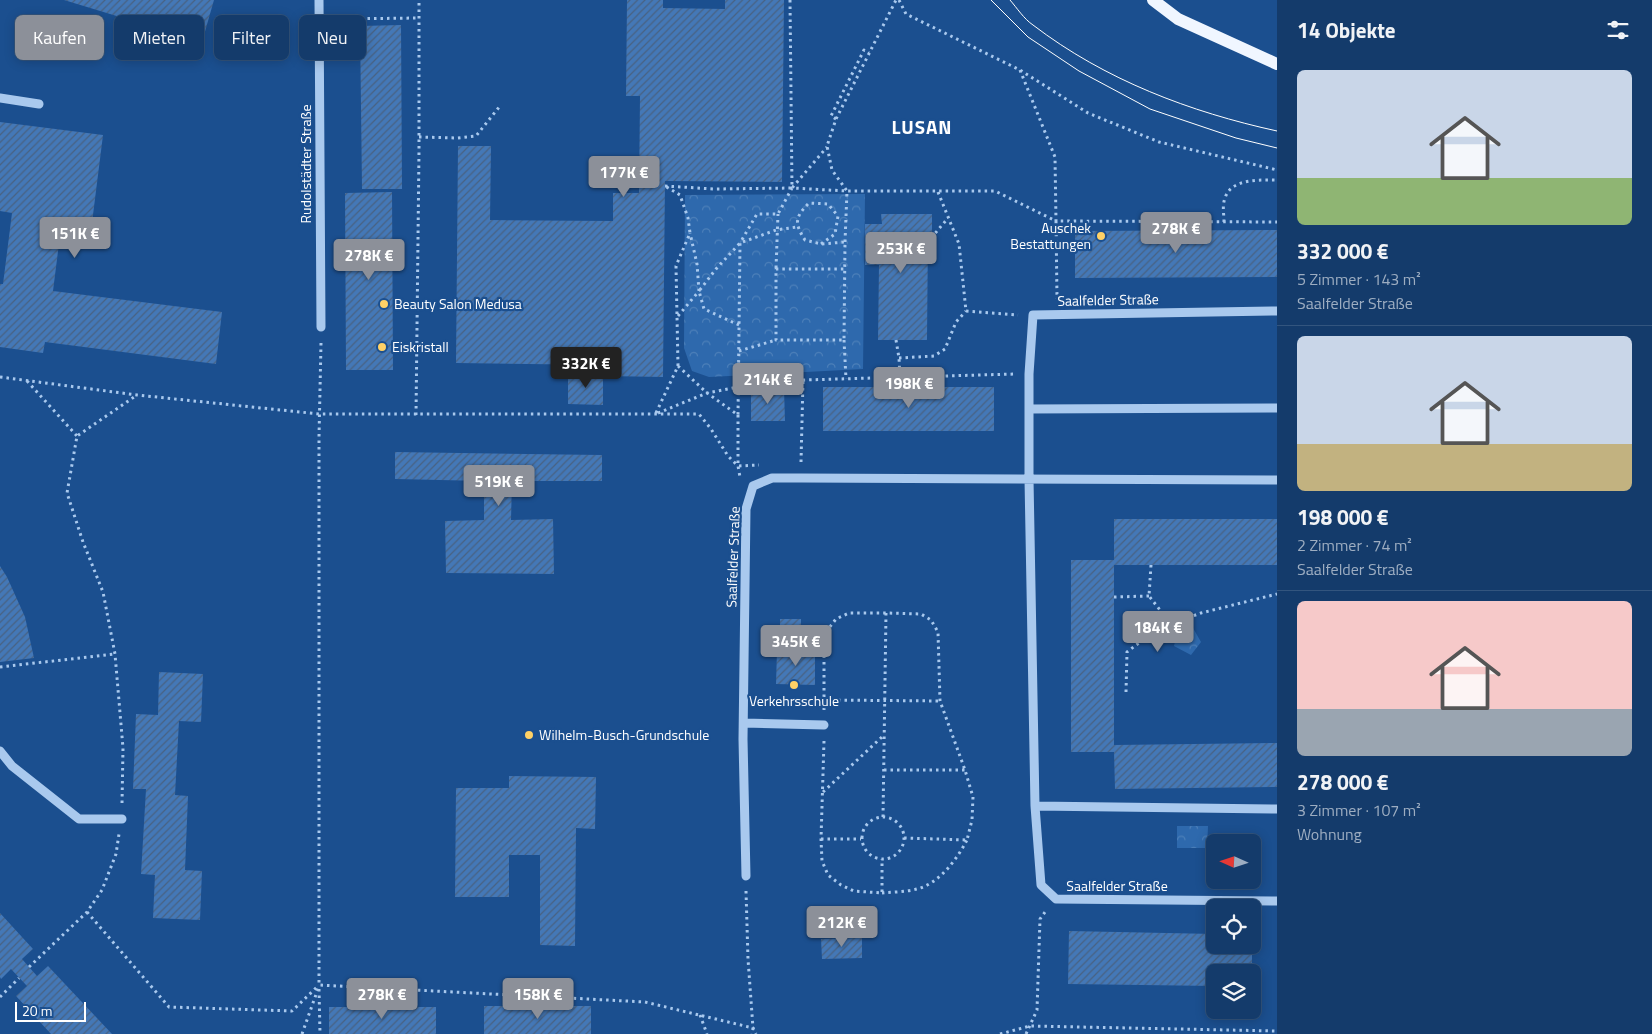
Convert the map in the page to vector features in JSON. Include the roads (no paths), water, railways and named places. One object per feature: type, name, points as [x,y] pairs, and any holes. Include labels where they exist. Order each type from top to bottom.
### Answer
[{"type":"main road","points":[[1153,0],[1178,19],[1277,64]]},
{"type":"street","name":"Rudolstädter Straße","points":[[319,0],[321,328]]},
{"type":"street","points":[[0,98],[39,104]]},
{"type":"street","name":"Saalfelder Straße","points":[[1277,311],[1033,315],[1029,374],[1034,806],[1041,885],[1056,899],[1277,900]]},
{"type":"street","points":[[1029,410],[1277,408]]},
{"type":"street","name":"Saalfelder Straße","points":[[746,876],[744,723],[746,510],[753,486],[772,478],[1277,480]]},
{"type":"street","points":[[744,723],[824,725]]},
{"type":"street","points":[[0,751],[12,766],[79,819],[122,819]]},
{"type":"street","points":[[1034,806],[1277,808]]},
{"type":"tram line","points":[[991,0],[1028,37],[1079,71],[1150,109],[1236,138],[1277,148]]},
{"type":"tram line","points":[[1010,0],[1033,25],[1061,45],[1119,78],[1181,104],[1277,131]]},
{"type":"place","name":"Auschek Bestattungen","points":[[1101,236]]},
{"type":"place","name":"Beauty Salon Medusa","points":[[384,304]]},
{"type":"place","name":"Eiskristall","points":[[382,347]]},
{"type":"place","name":"Verkehrsschule","points":[[794,685]]},
{"type":"place","name":"Wilhelm-Busch-Grundschule","points":[[529,735]]},
{"type":"district","name":"LUSAN","points":[[922,127]]}]
